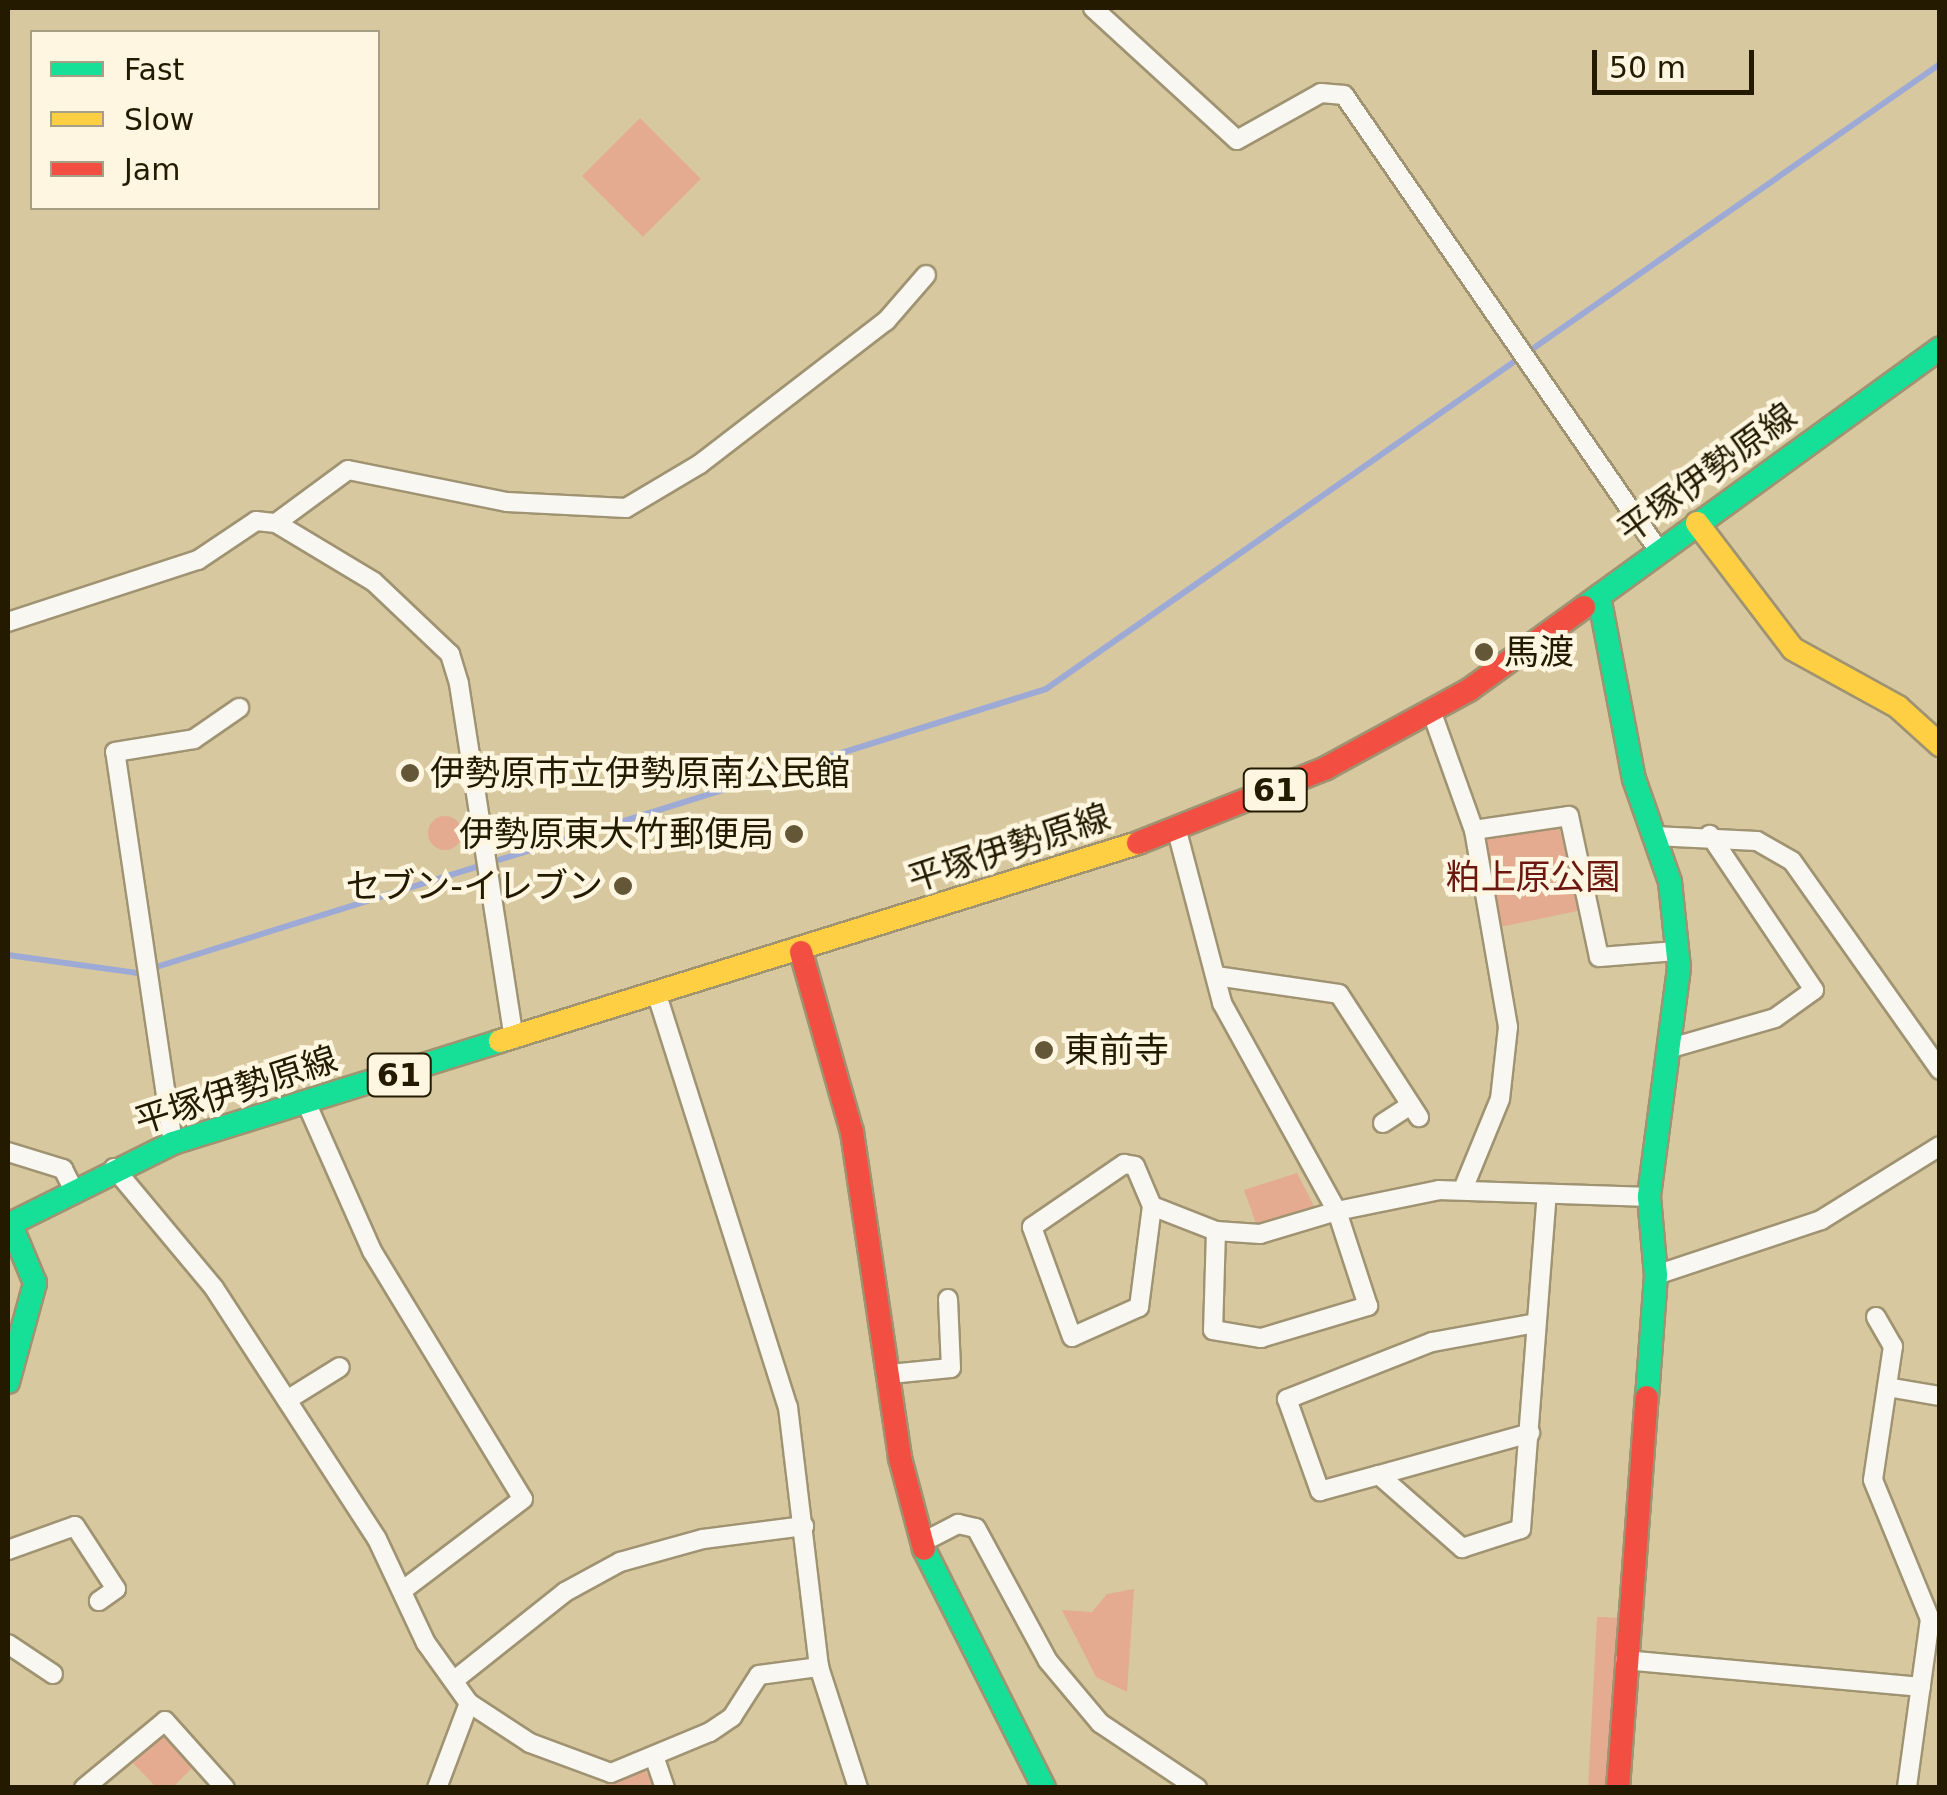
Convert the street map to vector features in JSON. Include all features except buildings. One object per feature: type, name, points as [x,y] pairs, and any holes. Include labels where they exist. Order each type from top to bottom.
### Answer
[{"type":"street","points":[[1092,8],[1238,140],[1321,94],[1344,94],[1660,551]]},
{"type":"street","points":[[276,522],[348,470],[507,502],[626,508],[700,464],[886,321],[926,276]]},
{"type":"street","name":"平塚伊勢原線","points":[[9,1224],[114,1168],[173,1144],[658,998],[1177,831],[1432,714],[1940,348]]},
{"type":"street","points":[[8,622],[198,560],[256,521],[276,522],[374,582],[450,654],[476,773],[514,1039]]},
{"type":"street","points":[[1697,523],[1792,649],[1898,707],[1939,743]]},
{"type":"street","points":[[1599,596],[1634,780],[1654,836],[1677,952],[1671,1048],[1649,1196],[1656,1276],[1618,1788]]},
{"type":"street","points":[[173,1144],[115,752],[194,739],[239,708]]},
{"type":"street","points":[[1432,714],[1474,830],[1508,1027],[1500,1098],[1463,1189]]},
{"type":"street","points":[[1474,830],[1569,816],[1599,957],[1610,964],[1677,952]]},
{"type":"street","points":[[1177,831],[1216,976],[1262,1089],[1337,1212],[1368,1306],[1261,1338],[1206,1322],[1216,1230]]},
{"type":"street","points":[[1654,836],[1710,834],[1758,840],[1792,860],[1940,1070]]},
{"type":"street","points":[[1671,1048],[1775,1018],[1814,990],[1710,834]]},
{"type":"street","points":[[801,952],[852,1132],[921,1543],[1044,1788]]},
{"type":"street","points":[[1216,976],[1340,994],[1415,1111],[1383,1124]]},
{"type":"street","points":[[658,998],[788,1408],[819,1667],[858,1788]]},
{"type":"street","points":[[306,1102],[372,1251],[523,1499],[402,1591]]},
{"type":"street","points":[[1656,1276],[1821,1220],[1940,1146]]},
{"type":"street","points":[[8,1152],[64,1169],[72,1189]]},
{"type":"street","points":[[1152,1206],[1140,1307],[1072,1337],[1032,1227],[1124,1164],[1135,1166],[1152,1206],[1216,1230],[1260,1234],[1337,1212],[1463,1189],[1649,1196]]},
{"type":"street","points":[[114,1168],[214,1288],[402,1591],[426,1643],[457,1678],[468,1703],[530,1743],[611,1773],[655,1759],[732,1717],[759,1675],[819,1667]]},
{"type":"street","points":[[1380,1474],[1462,1548],[1521,1529],[1547,1194]]},
{"type":"street","points":[[8,1382],[36,1283],[9,1224]]},
{"type":"street","points":[[890,1374],[959,1367],[948,1299]]},
{"type":"street","points":[[1876,1317],[1894,1346],[1873,1480],[1930,1619],[1907,1788]]},
{"type":"street","points":[[1530,1433],[1320,1492],[1286,1399],[1432,1342],[1536,1323]]},
{"type":"street","points":[[287,1400],[340,1367]]},
{"type":"street","points":[[1887,1388],[1940,1396]]},
{"type":"street","points":[[921,1543],[958,1524],[976,1528],[1048,1661],[1100,1723],[1197,1788]]},
{"type":"street","points":[[8,1550],[75,1526],[120,1587],[99,1602]]},
{"type":"street","points":[[457,1678],[565,1592],[620,1562],[804,1526]]},
{"type":"street","points":[[8,1644],[54,1674]]},
{"type":"street","points":[[1625,1660],[1921,1688]]},
{"type":"street","points":[[437,1788],[468,1703]]},
{"type":"street","points":[[84,1788],[165,1721],[225,1788]]},
{"type":"street","points":[[655,1759],[665,1788]]},
{"type":"green space","points":[[640,118],[701,179],[643,237],[582,176]]},
{"type":"green space","points":[[445,816],[457,821],[462,833],[457,845],[445,850],[433,845],[428,833],[433,821]]},
{"type":"green space","name":"粕上原公園","points":[[1557,820],[1582,910],[1500,927],[1483,845],[1489,835]]},
{"type":"green space","points":[[1297,1173],[1315,1208],[1257,1226],[1244,1190]]},
{"type":"green space","points":[[1134,1589],[1127,1692],[1096,1677],[1062,1610],[1092,1612],[1107,1594]]},
{"type":"green space","points":[[1597,1617],[1622,1618],[1613,1787],[1588,1785]]},
{"type":"green space","points":[[164,1733],[196,1764],[173,1787],[157,1788],[133,1763]]},
{"type":"green space","points":[[644,1769],[658,1788],[606,1788],[606,1782]]},
{"type":"waterway","points":[[8,955],[137,973],[1046,689],[1940,64]]},
{"type":"traffic: fast","points":[[1584,607],[1940,348]]},
{"type":"traffic: fast","points":[[1599,596],[1634,779],[1670,882],[1679,968],[1649,1197],[1656,1275],[1647,1397]]},
{"type":"traffic: fast","points":[[8,1225],[173,1143],[500,1041]]},
{"type":"traffic: fast","points":[[8,1382],[35,1283],[10,1223]]},
{"type":"traffic: fast","points":[[924,1549],[1044,1788]]},
{"type":"traffic: slow","points":[[1697,523],[1793,649],[1898,707],[1940,745]]},
{"type":"traffic: slow","points":[[500,1041],[1138,843]]},
{"type":"traffic: jam","points":[[1138,843],[1326,768],[1469,690],[1584,607]]},
{"type":"traffic: jam","points":[[801,952],[852,1132],[900,1458],[924,1549]]},
{"type":"traffic: jam","points":[[1618,1788],[1647,1397]]},
{"type":"place","name":"馬渡","points":[[1484,652]]},
{"type":"place","name":"伊勢原市立伊勢原南公民館","points":[[410,773]]},
{"type":"place","name":"伊勢原東大竹郵便局","points":[[794,834]]},
{"type":"place","name":"セブン-イレブン","points":[[623,886]]},
{"type":"place","name":"東前寺","points":[[1044,1050]]}]
